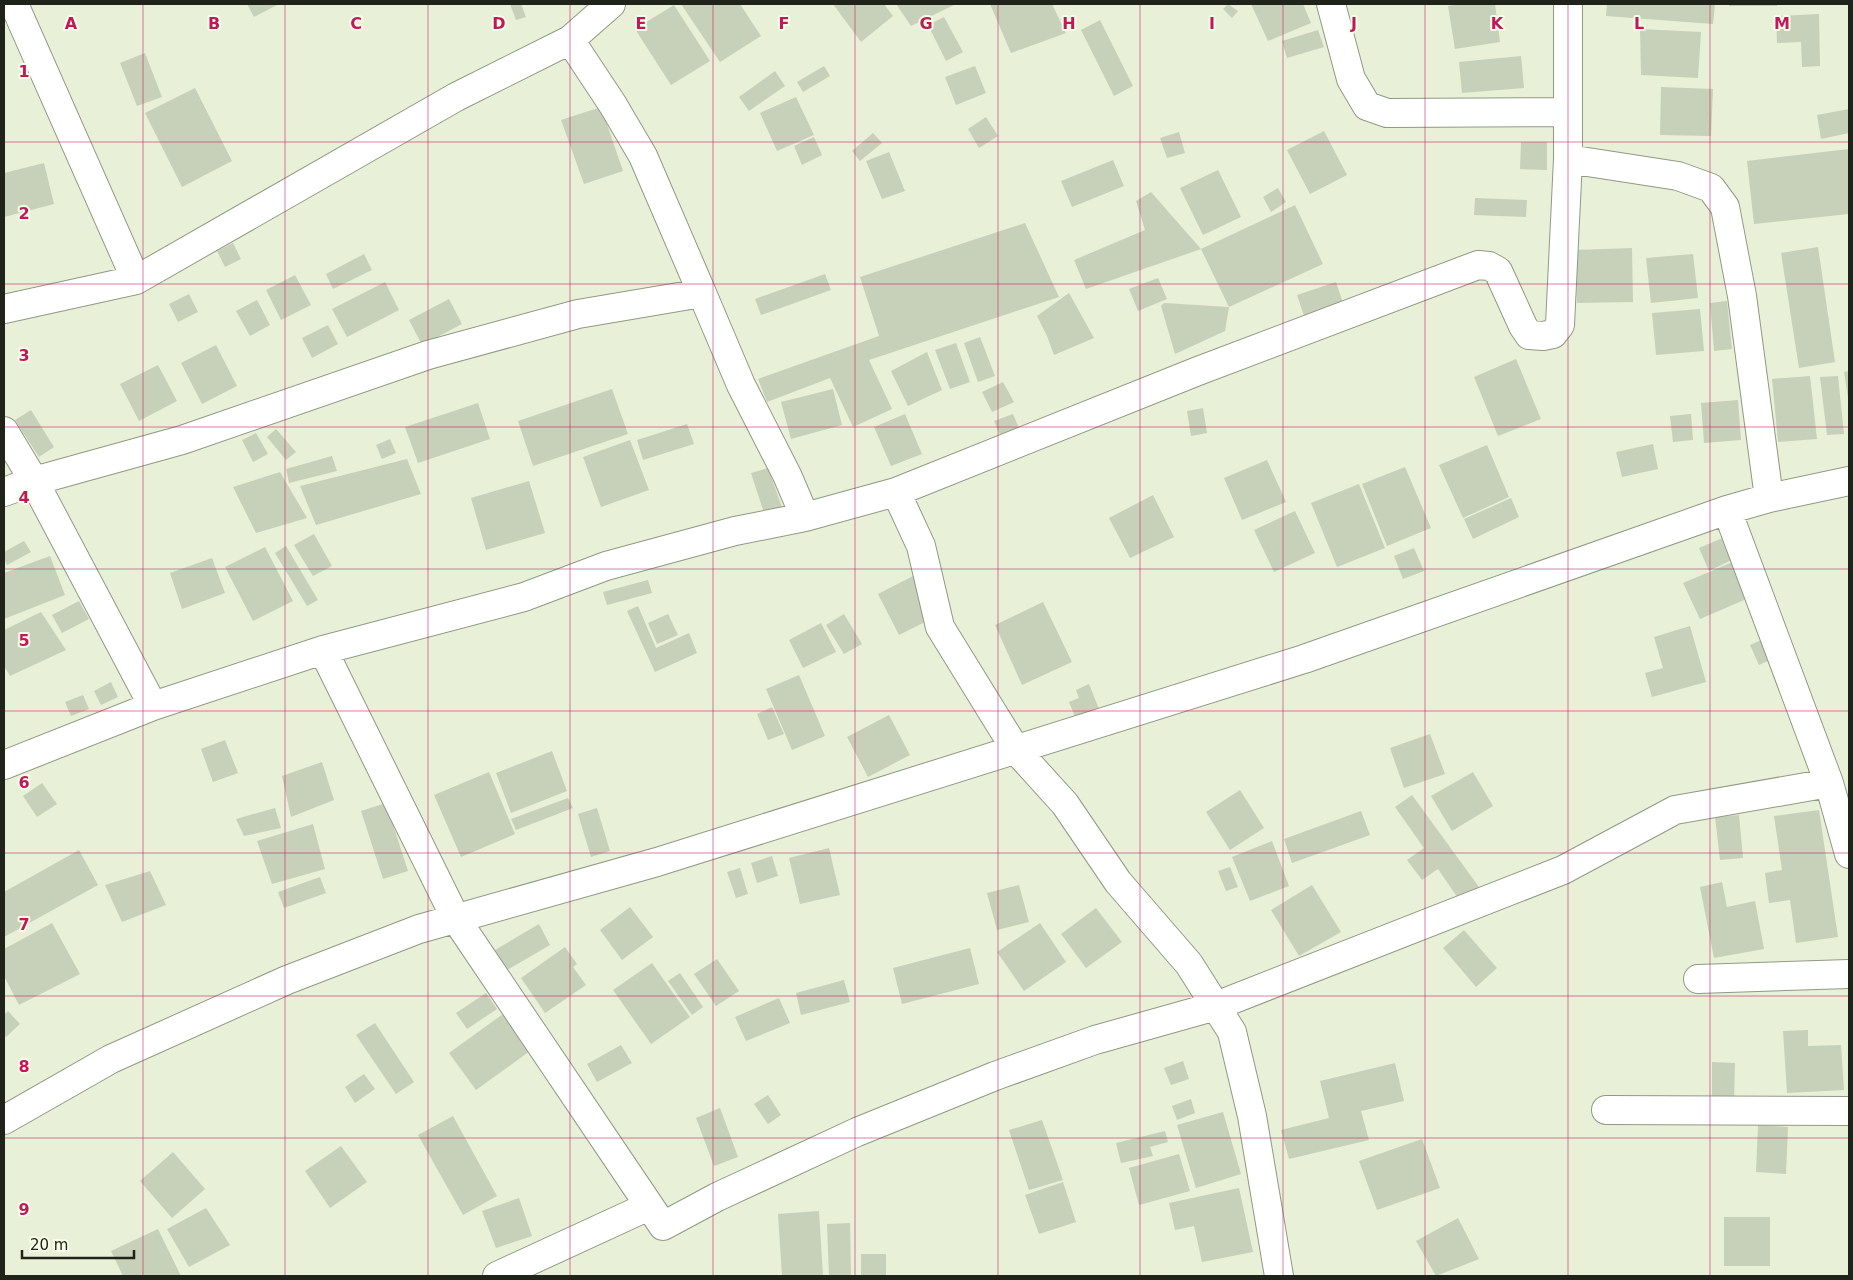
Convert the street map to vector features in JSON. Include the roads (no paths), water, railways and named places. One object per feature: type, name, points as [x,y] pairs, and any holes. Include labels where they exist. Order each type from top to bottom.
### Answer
[{"type":"street","points":[[14,4],[136,280]]},
{"type":"street","points":[[4,309],[136,280],[456,98],[570,40],[611,4]]},
{"type":"street","points":[[1331,4],[1351,79],[1367,106],[1387,113],[1567,112]]},
{"type":"street","points":[[4,765],[153,706],[323,650],[524,597],[606,566],[735,532],[805,517],[896,492],[1198,371],[1478,265],[1489,266],[1498,271],[1523,326],[1530,335],[1543,336],[1553,334],[1560,325],[1568,160],[1568,4]]},
{"type":"street","points":[[570,40],[613,105],[643,156],[740,385],[788,475],[805,517]]},
{"type":"street","points":[[1568,160],[1678,176],[1711,188],[1725,207],[1742,296],[1769,498]]},
{"type":"street","points":[[4,492],[34,480],[182,440],[428,355],[578,314],[702,293]]},
{"type":"street","points":[[4,431],[34,480],[153,706]]},
{"type":"street","points":[[4,1120],[112,1059],[287,980],[419,929],[657,862],[1304,659],[1727,510],[1769,498],[1849,482]]},
{"type":"street","points":[[896,492],[921,546],[940,627],[1016,750],[1065,804],[1118,882],[1189,964],[1232,1032],[1252,1116],[1279,1276]]},
{"type":"street","points":[[1727,510],[1829,783],[1849,854]]},
{"type":"street","points":[[323,650],[456,920],[662,1226],[718,1197],[857,1132],[995,1076],[1095,1040],[1216,1006],[1563,870],[1675,810],[1829,783]]},
{"type":"street","points":[[1698,979],[1849,974]]},
{"type":"street","points":[[1606,1110],[1849,1111]]},
{"type":"street","points":[[497,1276],[649,1206]]}]
